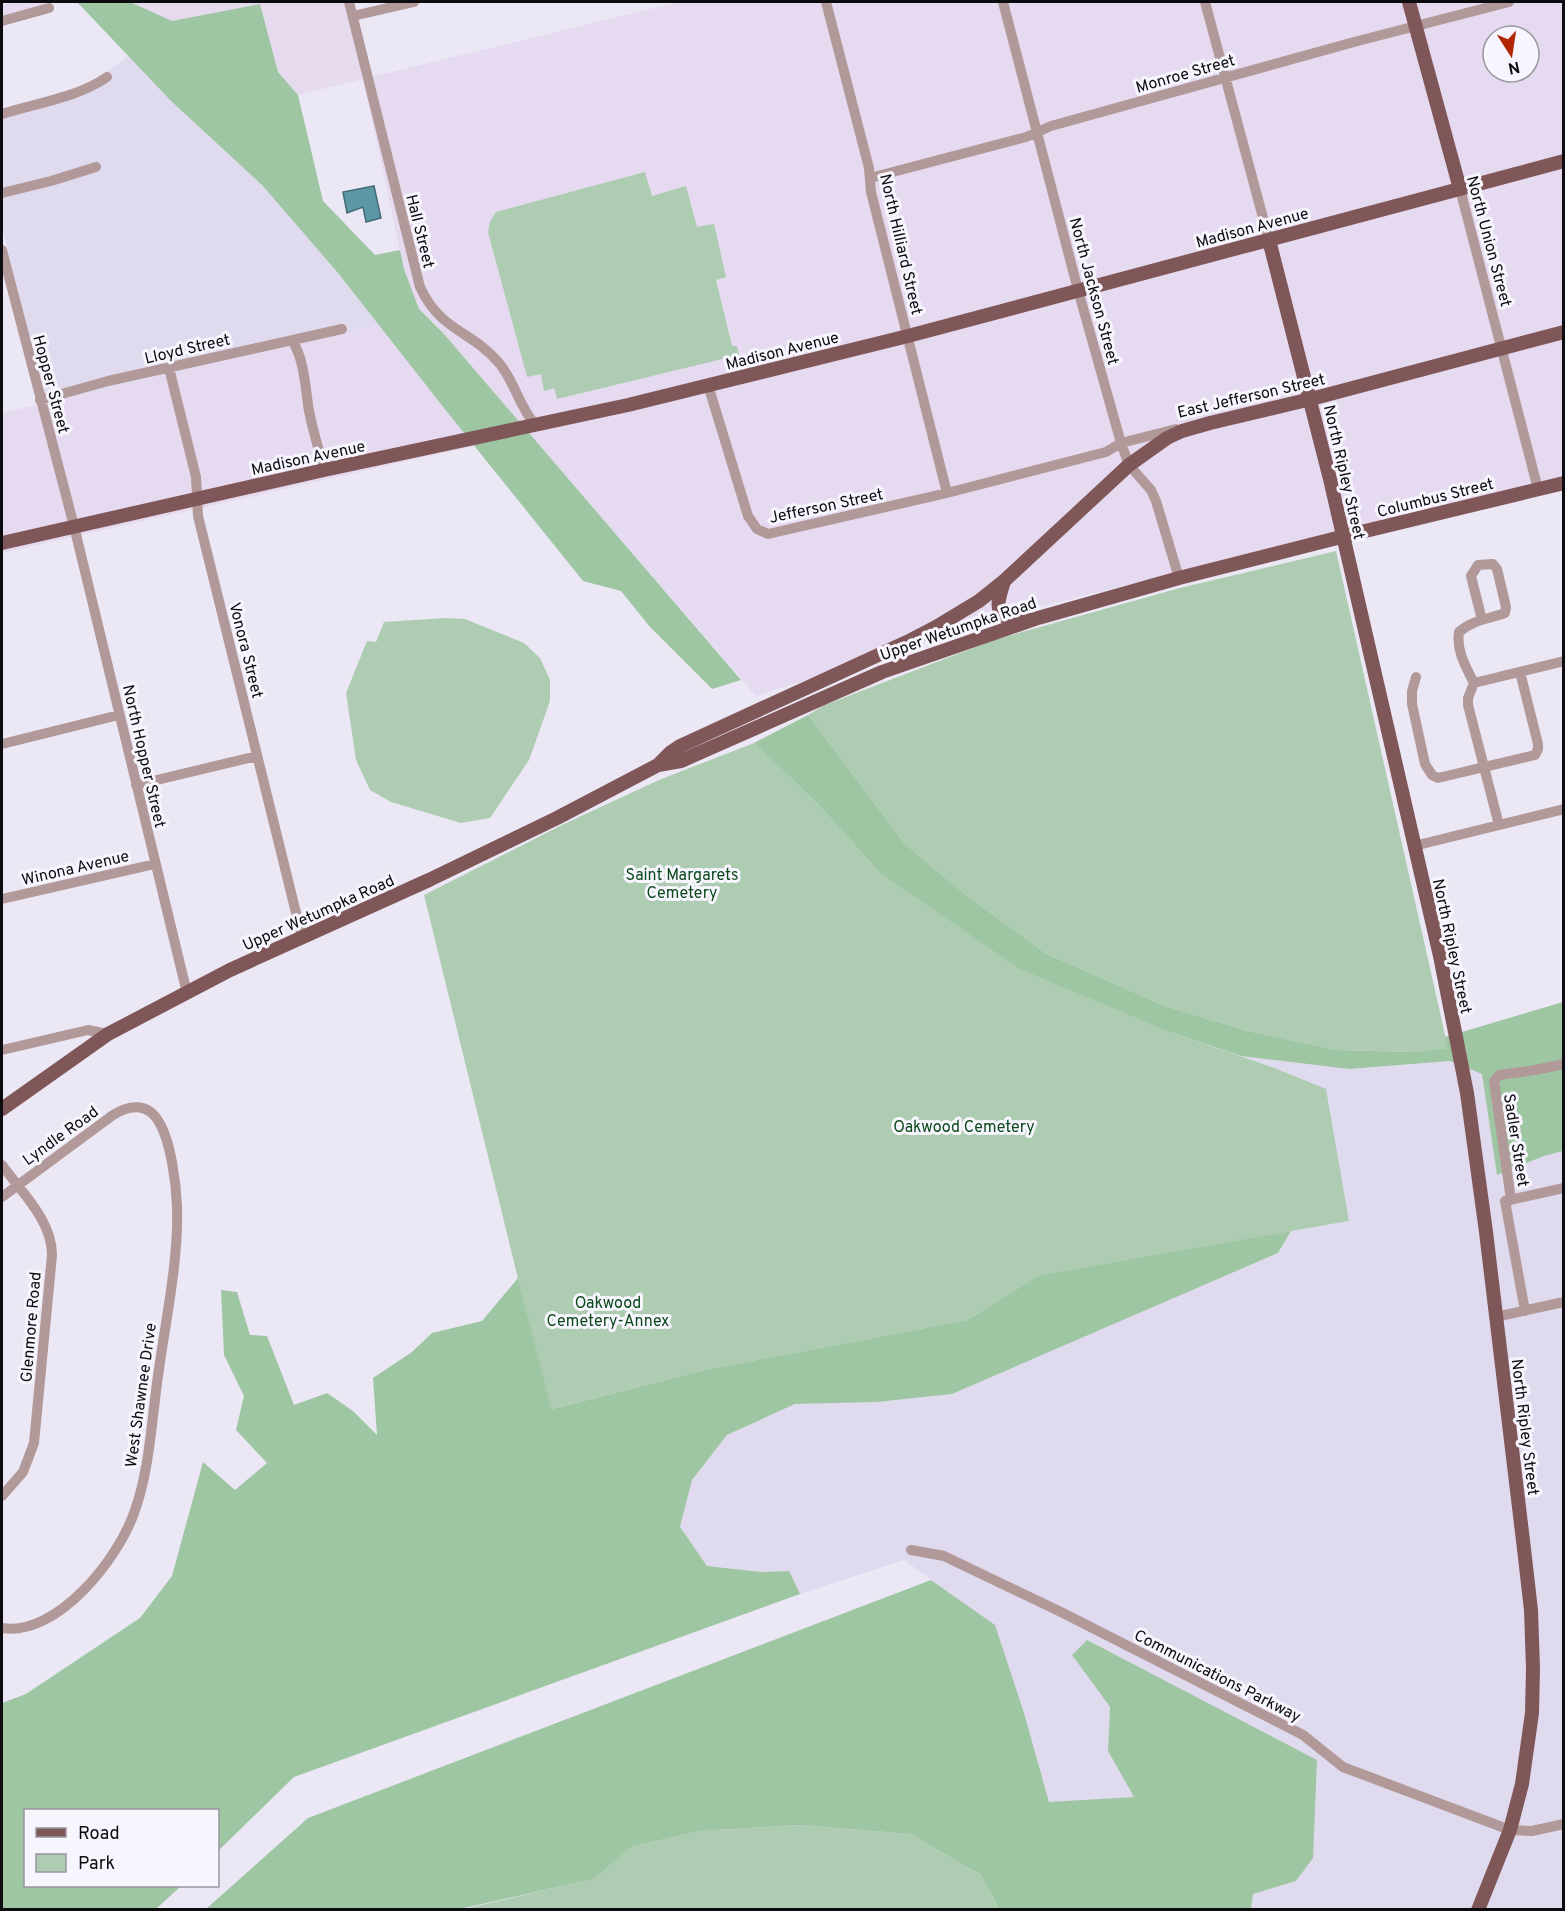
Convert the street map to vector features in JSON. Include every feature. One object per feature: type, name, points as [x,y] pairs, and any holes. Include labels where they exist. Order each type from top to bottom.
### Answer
[{"type":"main road","name":"North Union Street","points":[[1409,2],[1460,189]]},
{"type":"main road","name":"Madison Avenue","points":[[2,543],[324,470],[536,426],[708,385],[908,336],[1563,161]]},
{"type":"main road","name":"North Ripley Street","points":[[1269,240],[1344,536],[1457,1038],[1486,1232],[1531,1610],[1533,1668],[1532,1713],[1527,1758],[1518,1802],[1510,1830],[1478,1910]]},
{"type":"main road","name":"East Jefferson Street","points":[[1210,423],[1311,399],[1563,332]]},
{"type":"main road","name":"Upper Wetumpka Road","points":[[2,1109],[108,1034],[230,970],[429,880],[658,765],[671,752],[716,728],[936,627],[980,601],[1004,581],[1129,465],[1167,438],[1210,423]]},
{"type":"main road","name":"Columbus Street","points":[[1279,553],[1563,483]]},
{"type":"main road","name":"Upper Wetumpka Road","points":[[658,765],[681,761],[897,666],[1038,618],[1179,578],[1279,553]]},
{"type":"main road","points":[[1004,581],[998,604],[999,612],[1003,616],[1038,618]]},
{"type":"main road","points":[[836,674],[843,688]]},
{"type":"street","name":"Hall Street","points":[[349,2],[420,287],[429,305],[442,320],[486,350],[501,365],[510,378],[524,411],[536,426]]},
{"type":"street","points":[[353,16],[414,2]]},
{"type":"street","name":"North Hilliard Street","points":[[826,2],[919,388],[947,493]]},
{"type":"street","name":"North Jackson Street","points":[[1003,2],[1078,290],[1121,443],[1129,465],[1151,490],[1156,501],[1179,578]]},
{"type":"street","name":"North Ripley Street","points":[[1206,2],[1269,240]]},
{"type":"street","name":"Monroe Street","points":[[870,178],[1026,137],[1052,126],[1226,77],[1509,2]]},
{"type":"street","points":[[2,21],[49,8]]},
{"type":"street","points":[[2,114],[95,85],[107,76]]},
{"type":"street","points":[[2,193],[96,167]]},
{"type":"street","name":"North Union Street","points":[[1460,189],[1538,489]]},
{"type":"street","name":"Hopper Street","points":[[2,249],[74,526]]},
{"type":"street","name":"Lloyd Street","points":[[40,400],[108,381],[342,329]]},
{"type":"street","points":[[292,339],[300,355],[309,410],[324,470]]},
{"type":"street","name":"Vonora Street","points":[[169,368],[196,477],[198,516],[303,937]]},
{"type":"street","name":"Jefferson Street","points":[[708,385],[748,516],[762,533],[777,533],[947,493]]},
{"type":"street","name":"East Jefferson Street","points":[[947,493],[1106,452],[1121,443],[1210,423]]},
{"type":"street","name":"North Hopper Street","points":[[74,526],[187,993]]},
{"type":"street","points":[[1482,620],[1471,576],[1478,565],[1485,563],[1493,564],[1497,569],[1506,607],[1505,613],[1464,628],[1459,632],[1458,638],[1463,661],[1474,683],[1468,698],[1468,705],[1499,825]]},
{"type":"street","points":[[1474,683],[1563,661]]},
{"type":"street","points":[[1416,676],[1412,691],[1412,704],[1427,771],[1438,778],[1536,754],[1538,749],[1520,672]]},
{"type":"street","points":[[2,744],[119,715]]},
{"type":"street","points":[[136,785],[257,756]]},
{"type":"street","points":[[1414,846],[1563,809]]},
{"type":"street","name":"Winona Avenue","points":[[2,899],[155,864]]},
{"type":"street","points":[[2,1050],[88,1030],[108,1034]]},
{"type":"street","name":"Sadler Street","points":[[1525,1311],[1493,1085],[1495,1077],[1499,1075],[1563,1064]]},
{"type":"street","name":"Lyndle Road","points":[[2,1197],[113,1115],[125,1108],[140,1107]]},
{"type":"street","name":"West Shawnee Drive","points":[[2,1628],[31,1626],[62,1608],[97,1577],[122,1541],[135,1512],[141,1490],[174,1256],[177,1206],[164,1131],[156,1117],[140,1107]]},
{"type":"street","name":"Glenmore Road","points":[[2,1165],[45,1224],[50,1236],[52,1256],[34,1443],[23,1472],[2,1496]]},
{"type":"street","points":[[1508,1200],[1563,1188]]},
{"type":"street","points":[[1496,1317],[1563,1302]]},
{"type":"street","name":"Communications Parkway","points":[[911,1550],[944,1556],[1063,1613],[1303,1735],[1342,1767],[1510,1830]]},
{"type":"street","points":[[1510,1830],[1532,1831],[1563,1824]]},
{"type":"shaded area","points":[[2,2],[56,2],[2,16]]},
{"type":"shaded area","points":[[130,2],[345,2],[363,79],[298,95],[278,72],[260,4],[172,21]]},
{"type":"shaded area","points":[[679,2],[1563,2],[1563,477],[1038,607],[756,696],[444,334],[419,309],[404,269],[363,79]]},
{"type":"shaded area","points":[[128,56],[171,101],[262,185],[338,273],[379,325],[46,403],[2,227],[2,109],[92,83]]},
{"type":"shaded area","points":[[379,325],[474,446],[2,553],[2,413]]},
{"type":"shaded area","points":[[1241,1056],[1349,1069],[1450,1061],[1482,1074],[1497,1175],[1563,1151],[1563,1909],[1251,1909],[1253,1894],[1295,1881],[1072,1655],[1110,1707],[1108,1751],[1134,1797],[1049,1803],[1024,1713],[994,1625],[904,1560],[800,1594],[788,1571],[761,1572],[707,1566],[680,1527],[692,1480],[727,1435],[795,1404],[877,1402],[952,1394],[1278,1253],[1291,1231],[1349,1221],[1272,1067]]},
{"type":"green space","points":[[77,2],[130,2],[172,21],[260,4],[278,72],[298,95],[323,201],[375,255],[400,250],[404,269],[419,309],[444,334],[741,680],[712,689],[650,627],[621,591],[583,581],[338,273],[262,185],[171,101]]},
{"type":"green space","points":[[645,172],[652,196],[686,186],[697,227],[714,224],[726,277],[716,280],[732,346],[737,346],[739,355],[557,399],[554,388],[544,391],[541,374],[527,377],[488,232],[490,222],[496,212]]},
{"type":"green space","points":[[1336,551],[1448,1048],[1415,1052],[1337,1050],[1248,1031],[1165,1006],[1047,954],[967,896],[905,844],[808,715],[825,705],[994,640],[1180,588]]},
{"type":"green space","points":[[465,619],[524,643],[540,658],[550,680],[550,701],[529,760],[490,818],[461,823],[391,802],[370,790],[356,760],[346,693],[367,641],[376,642],[384,622]]},
{"type":"green space","points":[[808,715],[905,844],[967,896],[1047,954],[1165,1006],[1248,1031],[1337,1050],[1415,1052],[1447,1048],[1445,1037],[1563,1002],[1563,1151],[1497,1175],[1482,1074],[1450,1061],[1349,1069],[1241,1056],[1170,1032],[1020,969],[879,872],[818,804],[754,743]]},
{"type":"green space","points":[[754,743],[818,804],[879,872],[1170,1032],[1272,1067],[1326,1089],[1349,1221],[1039,1275],[967,1320],[709,1369],[550,1409],[424,895],[562,825],[659,780]]},
{"type":"green space","points":[[1291,1231],[1278,1253],[952,1394],[877,1402],[795,1404],[727,1435],[692,1480],[680,1527],[707,1566],[761,1572],[789,1571],[800,1594],[294,1777],[219,1850],[219,1809],[24,1809],[24,1887],[180,1887],[156,1909],[2,1909],[2,1703],[26,1694],[140,1618],[172,1576],[203,1462],[235,1490],[267,1463],[236,1430],[244,1396],[224,1355],[221,1290],[237,1292],[250,1335],[267,1336],[294,1405],[327,1393],[353,1411],[377,1435],[373,1378],[412,1352],[432,1333],[482,1321],[518,1278],[551,1409],[709,1369],[967,1320],[1039,1275]]},
{"type":"green space","points":[[931,1580],[995,1625],[1024,1713],[1049,1802],[1134,1797],[1108,1751],[1110,1707],[1072,1655],[1087,1640],[1317,1760],[1313,1858],[1296,1881],[1253,1894],[1251,1909],[999,1909],[981,1875],[910,1834],[800,1825],[699,1831],[631,1847],[593,1879],[460,1909],[206,1909],[308,1818]]},
{"type":"green space","points":[[800,1825],[910,1834],[981,1875],[999,1909],[460,1910],[592,1879],[631,1847],[699,1831]]},
{"type":"water","points":[[374,186],[381,218],[366,222],[363,207],[347,213],[343,192]]},
{"type":"park label","name":"Saint Margarets Cemetery","points":[[682,883]]},
{"type":"park label","name":"Oakwood Cemetery","points":[[964,1126]]},
{"type":"park label","name":"Oakwood Cemetery-Annex","points":[[608,1311]]}]
